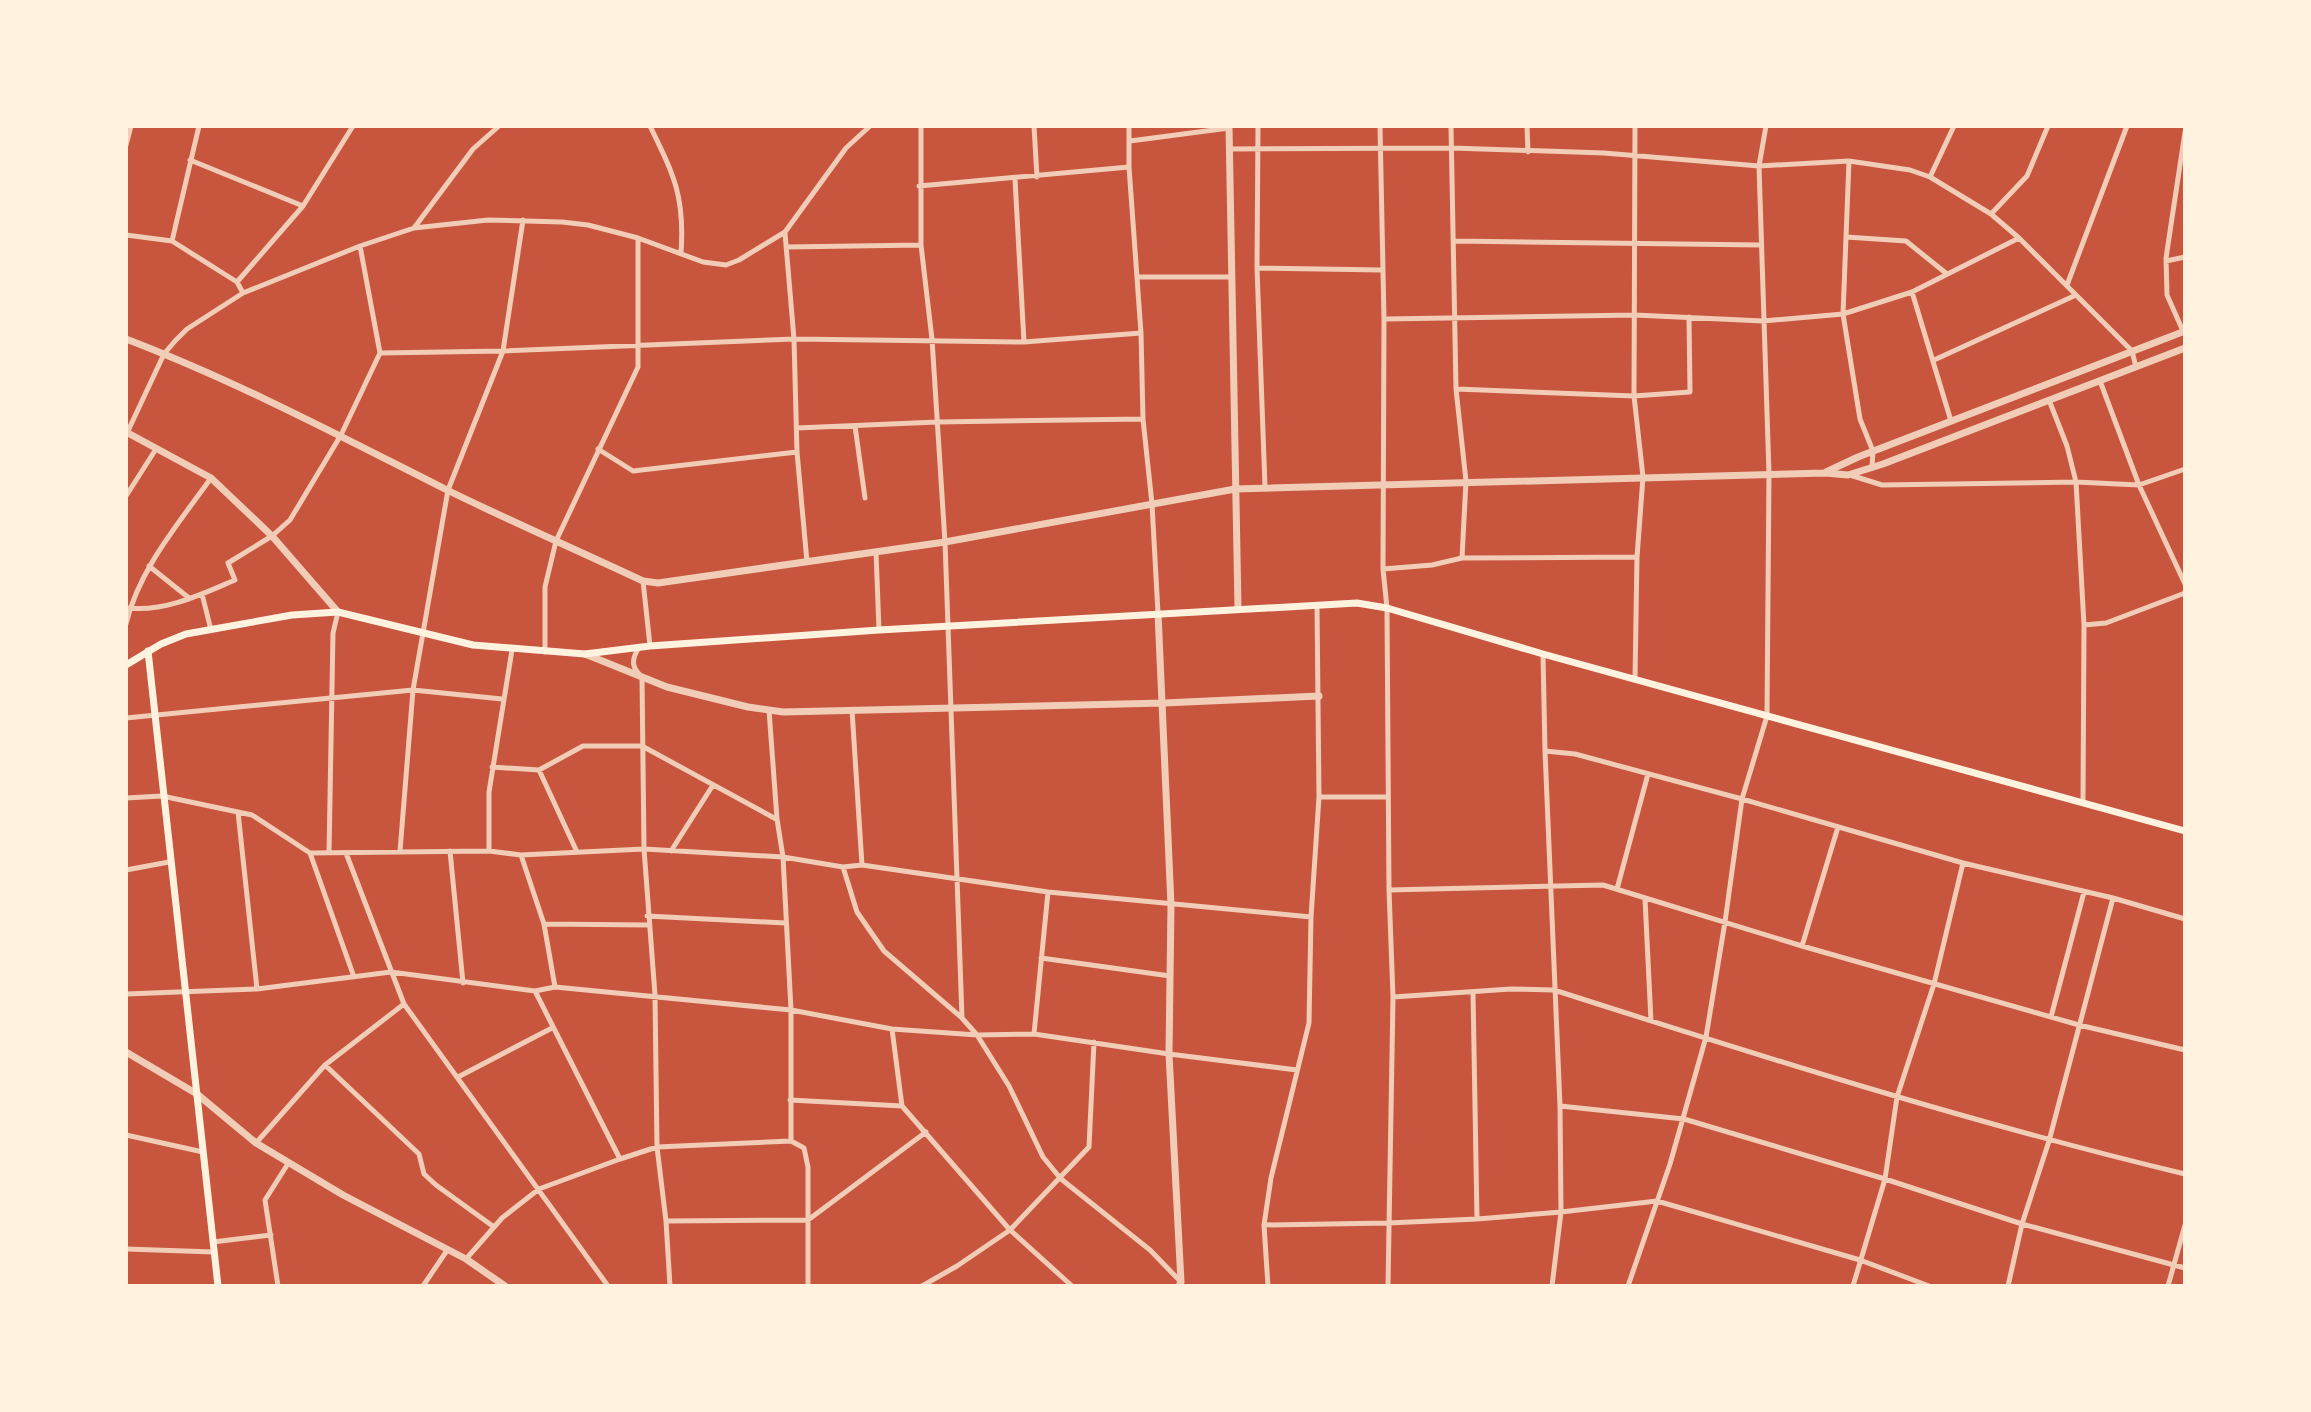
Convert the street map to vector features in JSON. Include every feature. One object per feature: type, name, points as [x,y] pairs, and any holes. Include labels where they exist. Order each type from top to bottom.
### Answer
[{"type":"main road","points":[[126,665],[173,638],[292,615],[338,612],[421,633],[512,650],[585,654],[650,646],[948,625],[1357,603],[1387,608],[1635,680],[2185,831]]},
{"type":"main road","points":[[148,651],[218,1286]]},
{"type":"street","points":[[126,145],[131,126]]},
{"type":"street","points":[[172,241],[199,126]]},
{"type":"street","points":[[237,282],[303,206],[353,126]]},
{"type":"street","points":[[414,228],[473,149],[499,126]]},
{"type":"street","points":[[650,126],[679,189],[682,208],[681,253]]},
{"type":"street","points":[[329,853],[333,633],[338,612],[272,536],[211,478],[126,433],[164,354],[187,329],[243,293],[414,228],[488,220],[588,225],[638,238],[703,262],[726,265],[785,232],[846,148],[870,126]]},
{"type":"street","points":[[921,126],[921,245],[932,339],[945,542],[962,1018]]},
{"type":"street","points":[[1034,126],[1037,177]]},
{"type":"street","points":[[1129,126],[1143,419],[1152,504],[1164,703],[1171,905],[1169,1054],[1181,1285]]},
{"type":"street","points":[[1258,126],[1257,268],[1265,487]]},
{"type":"street","points":[[1380,126],[1384,319],[1383,569],[1387,608],[1393,997],[1388,1286]]},
{"type":"street","points":[[1451,126],[1456,389],[1466,481],[1462,558]]},
{"type":"street","points":[[1527,126],[1528,152]]},
{"type":"street","points":[[1635,126],[1634,396],[1643,477],[1637,557],[1635,680]]},
{"type":"street","points":[[1628,1286],[1684,1119],[1706,1037],[1742,799],[1767,716],[1769,474],[1759,166],[1766,126]]},
{"type":"street","points":[[1930,177],[1954,126]]},
{"type":"street","points":[[1991,214],[2027,176],[2048,126]]},
{"type":"street","points":[[2067,285],[2127,126]]},
{"type":"street","points":[[1130,141],[1229,127],[1238,608]]},
{"type":"street","points":[[1825,473],[1873,451],[2184,331],[2167,295],[2166,261],[2185,132]]},
{"type":"street","points":[[1229,149],[1452,148],[1634,154],[1759,166],[1849,161],[1910,170],[1930,177],[1991,214],[2019,238],[2132,351],[2136,367]]},
{"type":"street","points":[[190,160],[303,206]]},
{"type":"street","points":[[1849,161],[1843,314],[1860,419],[1873,451],[1872,467]]},
{"type":"street","points":[[919,186],[1129,167]]},
{"type":"street","points":[[1015,179],[1024,342]]},
{"type":"street","points":[[400,851],[413,690],[448,490],[503,351],[523,220]]},
{"type":"street","points":[[785,232],[794,339],[797,452],[807,563]]},
{"type":"street","points":[[126,235],[172,241],[237,282],[243,293]]},
{"type":"street","points":[[1846,237],[1906,241],[1947,274]]},
{"type":"street","points":[[545,653],[545,587],[556,541],[638,367],[638,238]]},
{"type":"street","points":[[1384,319],[1635,315],[1763,321],[1843,314],[1912,292],[2019,238]]},
{"type":"street","points":[[1454,241],[1760,245]]},
{"type":"street","points":[[786,247],[921,245]]},
{"type":"street","points":[[129,608],[147,610],[202,594],[235,580],[228,563],[272,536],[290,520],[341,435],[380,353],[360,246]]},
{"type":"street","points":[[2166,261],[2185,257]]},
{"type":"street","points":[[1257,268],[1382,270]]},
{"type":"street","points":[[1137,277],[1231,277]]},
{"type":"street","points":[[1912,292],[1951,422]]},
{"type":"street","points":[[1934,360],[2076,295]]},
{"type":"street","points":[[1456,389],[1634,396],[1690,392],[1689,317]]},
{"type":"street","points":[[380,353],[794,339],[1024,342],[1141,333]]},
{"type":"street","points":[[126,339],[341,435],[448,490],[643,581],[672,582],[945,542],[1235,489],[1825,473],[1848,475],[1882,485],[2076,482],[2139,485],[2185,469]]},
{"type":"street","points":[[1848,475],[2185,348]]},
{"type":"street","points":[[2100,381],[2139,485],[2185,584]]},
{"type":"street","points":[[2049,400],[2067,446],[2076,482],[2084,625],[2083,802]]},
{"type":"street","points":[[797,428],[1143,419]]},
{"type":"street","points":[[855,426],[865,498]]},
{"type":"street","points":[[126,496],[156,449]]},
{"type":"street","points":[[598,449],[633,471],[797,452]]},
{"type":"street","points":[[126,624],[129,608],[149,566],[211,478]]},
{"type":"street","points":[[876,552],[879,630]]},
{"type":"street","points":[[1383,569],[1432,565],[1462,558],[1637,557]]},
{"type":"street","points":[[149,566],[189,598]]},
{"type":"street","points":[[643,581],[650,646]]},
{"type":"street","points":[[2084,625],[2106,623],[2185,593]]},
{"type":"street","points":[[202,594],[211,630]]},
{"type":"street","points":[[1268,1286],[1264,1225],[1271,1178],[1309,1023],[1311,917],[1319,797],[1317,605]]},
{"type":"street","points":[[638,649],[633,666],[642,677],[644,849],[655,995],[657,1147],[670,1286]]},
{"type":"street","points":[[489,851],[489,792],[512,650]]},
{"type":"street","points":[[585,654],[678,690],[769,710],[1164,703],[1319,696]]},
{"type":"street","points":[[1543,654],[1560,1106],[1561,1212],[1552,1286]]},
{"type":"street","points":[[126,718],[413,690],[502,699]]},
{"type":"street","points":[[769,710],[783,857],[791,1010],[791,1141]]},
{"type":"street","points":[[852,710],[862,865]]},
{"type":"street","points":[[492,767],[539,770],[583,746],[642,746],[777,819]]},
{"type":"street","points":[[1545,751],[1575,754],[1963,863],[2113,898],[2185,919]]},
{"type":"street","points":[[539,770],[577,852]]},
{"type":"street","points":[[1617,889],[1648,774]]},
{"type":"street","points":[[671,851],[713,785]]},
{"type":"street","points":[[126,798],[162,796],[252,815],[310,853],[489,851],[521,855],[644,849],[783,857],[843,867],[862,865],[1048,892],[1311,917]]},
{"type":"street","points":[[1319,797],[1388,797]]},
{"type":"street","points":[[238,812],[257,989]]},
{"type":"street","points":[[1802,946],[1838,827]]},
{"type":"street","points":[[450,851],[463,983]]},
{"type":"street","points":[[310,853],[354,977]]},
{"type":"street","points":[[346,853],[404,1004],[608,1286]]},
{"type":"street","points":[[521,855],[544,924],[555,987]]},
{"type":"street","points":[[126,870],[169,862]]},
{"type":"street","points":[[1853,1286],[1885,1179],[1897,1097],[1934,984],[1963,863]]},
{"type":"street","points":[[843,867],[857,912],[884,951],[962,1018],[977,1035],[1009,1086],[1043,1157],[1061,1179],[1150,1250],[1181,1285]]},
{"type":"street","points":[[1389,890],[1603,885],[1934,984],[2079,1025],[2185,1050]]},
{"type":"street","points":[[1034,1034],[1048,892]]},
{"type":"street","points":[[2051,1017],[2084,892]]},
{"type":"street","points":[[2008,1286],[2022,1224],[2049,1141],[2113,898]]},
{"type":"street","points":[[1645,899],[1651,1021]]},
{"type":"street","points":[[647,916],[785,923]]},
{"type":"street","points":[[544,924],[648,925]]},
{"type":"street","points":[[1041,958],[1170,976]]},
{"type":"street","points":[[126,994],[257,989],[391,972],[535,991],[555,987],[791,1010],[892,1029],[977,1035],[1034,1034],[1297,1070]]},
{"type":"street","points":[[1393,997],[1511,989],[1554,990],[1897,1097],[2049,1141],[2185,1174]]},
{"type":"street","points":[[535,991],[620,1159]]},
{"type":"street","points":[[1473,992],[1477,1219]]},
{"type":"street","points":[[256,1143],[325,1065],[404,1004]]},
{"type":"street","points":[[458,1077],[552,1028]]},
{"type":"street","points":[[892,1029],[902,1106],[1010,1230],[1069,1285]]},
{"type":"street","points":[[922,1286],[1010,1230],[1089,1147],[1094,1042]]},
{"type":"street","points":[[126,1052],[197,1094],[256,1143],[343,1195],[466,1259],[504,1285]]},
{"type":"street","points":[[325,1065],[419,1154],[424,1174],[494,1227]]},
{"type":"street","points":[[790,1100],[902,1106]]},
{"type":"street","points":[[1560,1106],[1684,1119],[2022,1224],[2185,1268]]},
{"type":"street","points":[[666,1221],[808,1220],[926,1132]]},
{"type":"street","points":[[126,1135],[203,1152]]},
{"type":"street","points":[[466,1259],[494,1227],[539,1189],[620,1159],[657,1147],[791,1141],[804,1148],[808,1167],[808,1286]]},
{"type":"street","points":[[278,1286],[265,1200],[289,1162]]},
{"type":"street","points":[[1264,1225],[1477,1219],[1657,1201],[1860,1260],[1929,1286]]},
{"type":"street","points":[[2168,1286],[2185,1225]]},
{"type":"street","points":[[213,1242],[271,1235]]},
{"type":"street","points":[[126,1249],[214,1252]]},
{"type":"street","points":[[423,1286],[448,1249]]}]
